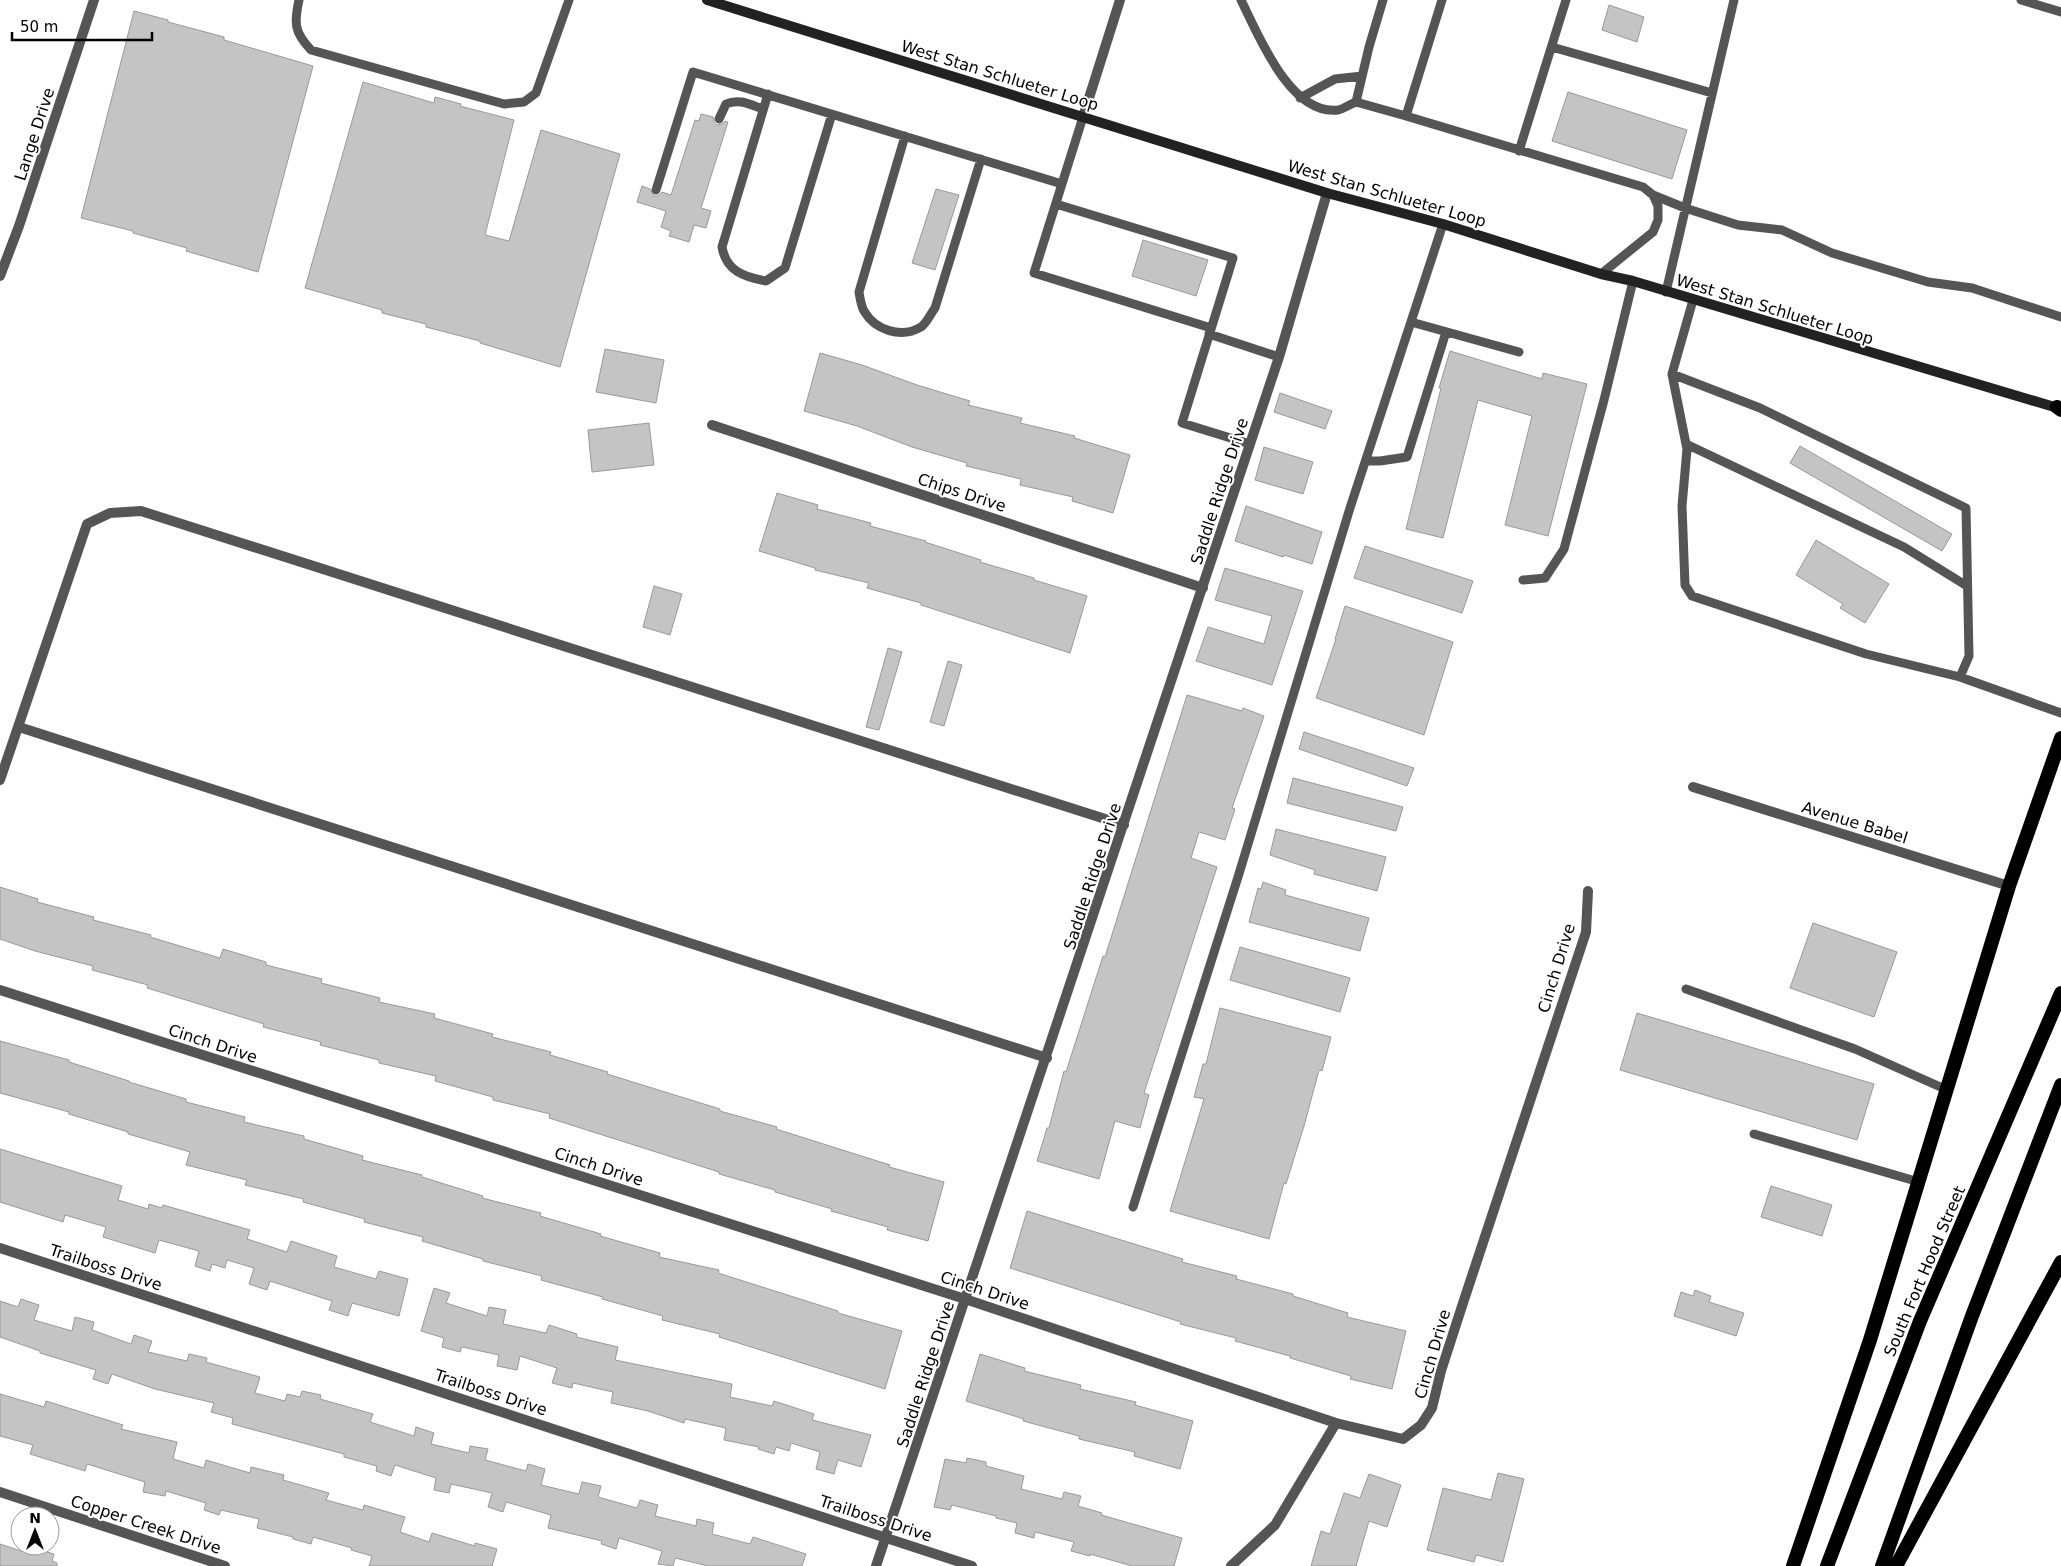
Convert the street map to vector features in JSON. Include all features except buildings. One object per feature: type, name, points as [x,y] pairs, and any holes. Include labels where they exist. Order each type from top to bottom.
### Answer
[{"type":"highway","points":[[1793,1566],[1870,1340],[2008,886],[2061,738]]},
{"type":"highway","name":"South Fort Hood Street","points":[[1827,1566],[1920,1321],[2061,993]]},
{"type":"highway","points":[[1882,1566],[1972,1316],[2061,1085]]},
{"type":"highway","points":[[1896,1566],[2061,1262]]},
{"type":"main road","name":"West Stan Schlueter Loop","points":[[707,0],[1327,193],[1443,224],[1601,274],[1633,281],[2060,408]]},
{"type":"street","name":"Lange Drive","points":[[0,276],[20,226],[94,0]]},
{"type":"street","points":[[1084,117],[1120,0]]},
{"type":"street","name":"Saddle Ridge Drive","points":[[876,1566],[1279,358],[1327,193]]},
{"type":"street","name":"Chips Drive","points":[[712,425],[1203,588]]},
{"type":"street","points":[[0,780],[20,727],[87,524],[110,513],[141,511],[1124,825]]},
{"type":"street","points":[[20,727],[1047,1058]]},
{"type":"street","name":"Avenue Babel","points":[[1692,787],[2008,886]]},
{"type":"street","name":"Cinch Drive","points":[[0,990],[965,1299],[1336,1423],[1404,1439],[1421,1425],[1432,1408],[1441,1371],[1462,1303],[1586,932],[1588,891]]},
{"type":"street","name":"Trailboss Drive","points":[[0,1248],[972,1566]]},
{"type":"street","points":[[1231,1566],[1275,1525],[1336,1423]]},
{"type":"street","name":"Copper Creek Drive","points":[[0,1492],[225,1566]]},
{"type":"lane","points":[[299,0],[296,28],[301,40],[311,50],[504,104],[524,102],[536,93],[569,0]]},
{"type":"lane","points":[[1240,0],[1272,61],[1300,98],[1318,108],[1339,110],[1356,102],[1406,116],[1643,187],[1653,195],[1685,208],[1738,225],[1782,230],[1832,253],[1937,285],[1972,288],[2061,317]]},
{"type":"lane","points":[[1356,102],[1384,0]]},
{"type":"lane","points":[[1406,116],[1442,0]]},
{"type":"lane","points":[[1519,151],[1566,0]]},
{"type":"lane","points":[[1666,292],[1734,0]]},
{"type":"lane","points":[[2021,0],[2061,12]]},
{"type":"lane","points":[[1552,47],[1712,93]]},
{"type":"lane","points":[[656,190],[693,72],[1062,184]]},
{"type":"lane","points":[[1300,98],[1335,79],[1362,76]]},
{"type":"lane","points":[[768,94],[722,247],[726,262],[730,268],[745,276],[766,281],[785,268],[832,114]]},
{"type":"lane","points":[[719,119],[726,104],[732,101],[744,102],[763,109]]},
{"type":"lane","points":[[1084,117],[1034,273],[1210,331],[1279,358]]},
{"type":"lane","points":[[905,136],[859,292],[862,309],[873,323],[888,331],[905,333],[923,326],[935,308],[981,159]]},
{"type":"lane","points":[[1601,274],[1653,232],[1658,220],[1658,206],[1653,195]]},
{"type":"lane","points":[[1056,204],[1233,258],[1182,423],[1250,444]]},
{"type":"lane","points":[[1133,1207],[1238,877],[1366,460],[1443,224]]},
{"type":"lane","points":[[1523,580],[1545,578],[1564,549],[1604,400],[1633,281]]},
{"type":"lane","points":[[1692,300],[1672,374],[1686,444],[1682,516],[1684,585],[1692,596],[1866,654],[1960,676],[2061,713]]},
{"type":"lane","points":[[1411,322],[1519,352]]},
{"type":"lane","points":[[1366,460],[1407,457],[1446,332]]},
{"type":"lane","points":[[1672,374],[1760,408],[1966,508],[1969,656],[1960,676]]},
{"type":"lane","points":[[1686,444],[1904,547],[1967,586]]},
{"type":"lane","points":[[1686,989],[1856,1049],[1946,1089]]},
{"type":"lane","points":[[1754,1134],[1919,1182]]}]
